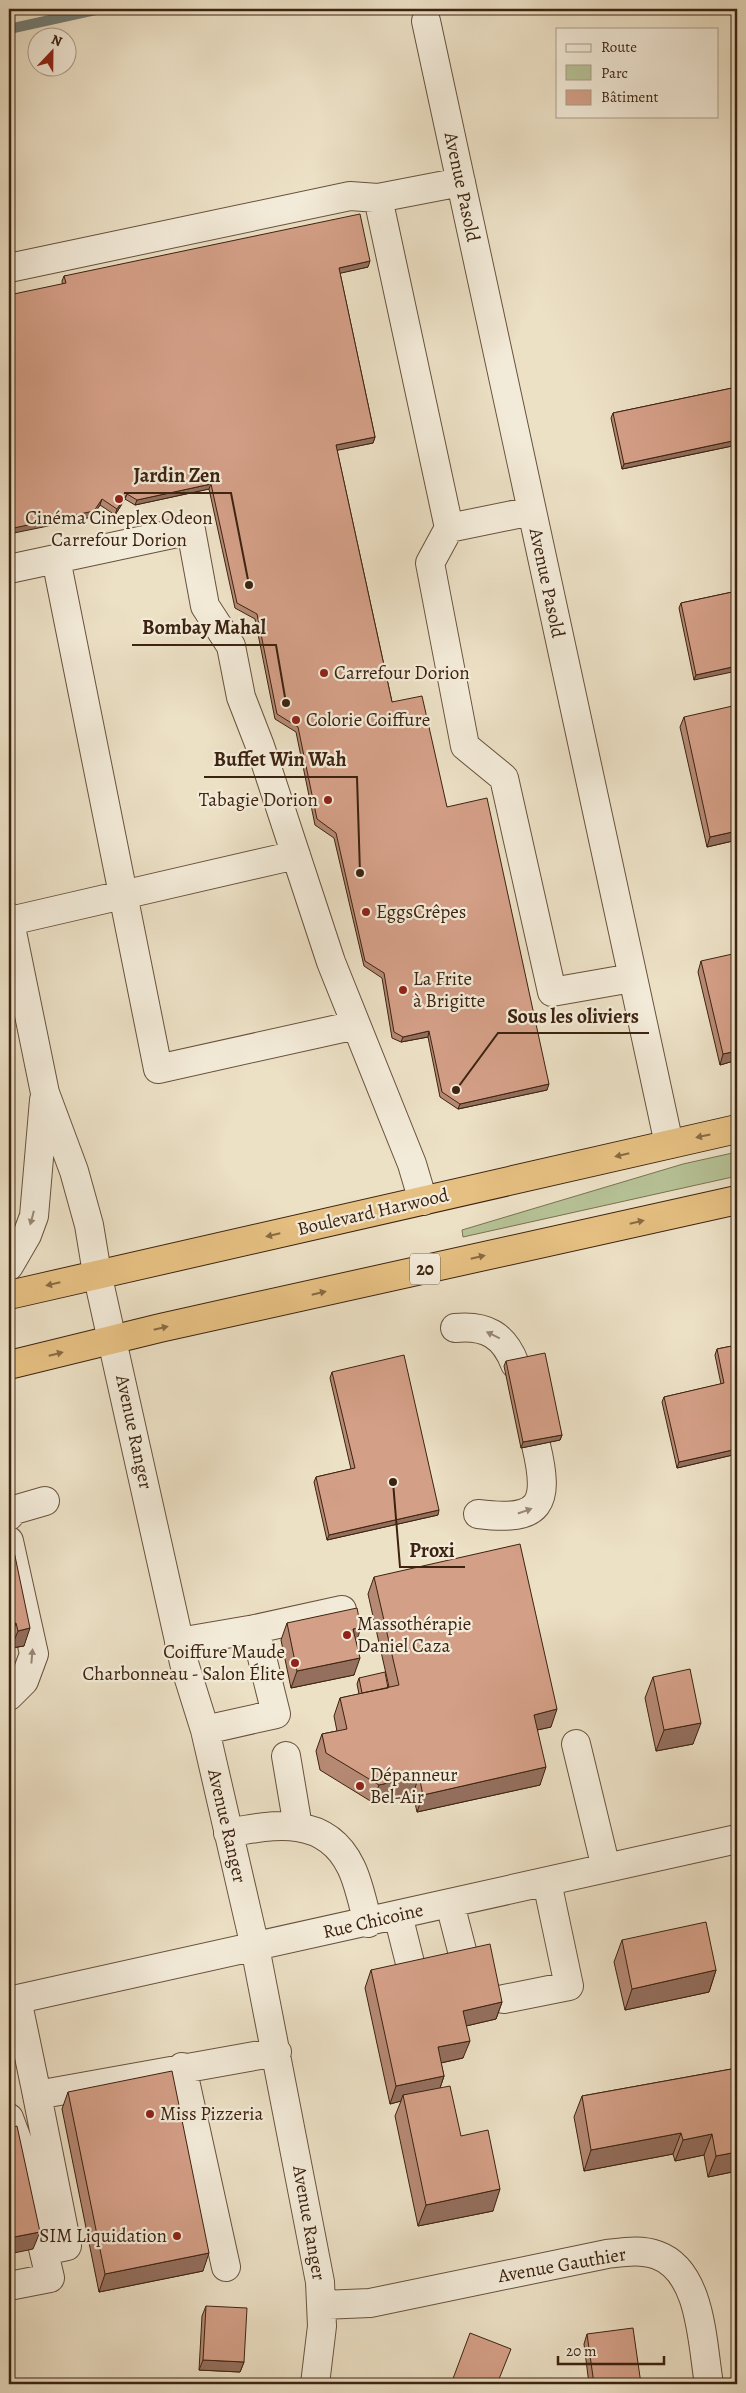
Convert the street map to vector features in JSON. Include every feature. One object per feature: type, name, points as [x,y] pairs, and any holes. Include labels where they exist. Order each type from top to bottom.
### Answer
[{"type":"highway","name":"Boulevard Harwood","points":[[9,1295],[97,1273],[737,1129]]},
{"type":"highway","name":"20","points":[[9,1365],[113,1339],[737,1200]]},
{"type":"street","name":"Avenue Pasold","points":[[426,21],[669,1144]]},
{"type":"street","points":[[9,268],[350,196],[378,198],[461,182]]},
{"type":"street","points":[[378,198],[449,528],[430,563],[465,746],[504,778],[552,992],[632,978]]},
{"type":"street","points":[[449,528],[532,511]]},
{"type":"street","points":[[9,568],[191,530],[205,606],[231,646],[241,697],[260,746],[331,962],[412,1164],[423,1201]]},
{"type":"street","points":[[56,559],[158,1069],[356,1025]]},
{"type":"street","points":[[9,1266],[27,1235],[34,1216],[45,1093],[19,1021],[9,919],[296,855]]},
{"type":"street","name":"Avenue Ranger","points":[[45,1093],[74,1171],[89,1225],[97,1273],[179,1642],[206,1730],[277,2052],[317,2265],[322,2306],[320,2350],[315,2384]]},
{"type":"street","points":[[455,1328],[467,1326],[492,1333],[509,1347],[515,1364]]},
{"type":"street","points":[[478,1514],[503,1517],[527,1512],[536,1507],[541,1498],[543,1486],[536,1445]]},
{"type":"street","points":[[9,1516],[14,1510],[45,1501]]},
{"type":"street","points":[[9,1541],[34,1654],[24,1681],[9,1696]]},
{"type":"street","points":[[179,1642],[255,1629],[342,1610]]},
{"type":"street","points":[[206,1730],[276,1714],[255,1629]]},
{"type":"street","points":[[576,1744],[606,1868]]},
{"type":"street","points":[[286,1756],[298,1827]]},
{"type":"street","points":[[228,1833],[270,1825],[313,1830],[327,1838],[346,1858],[352,1869],[368,1923]]},
{"type":"street","name":"Rue Chicoine","points":[[13,2000],[368,1923],[737,1839]]},
{"type":"street","points":[[504,1999],[569,1986],[547,1882]]},
{"type":"street","points":[[450,1904],[466,1966]]},
{"type":"street","points":[[398,1915],[412,1971]]},
{"type":"street","points":[[13,2000],[37,2095],[67,2246],[44,2251]]},
{"type":"street","points":[[37,2095],[182,2067],[277,2052]]},
{"type":"street","points":[[182,2067],[226,2266]]},
{"type":"street","points":[[9,2118],[18,2142],[50,2278],[9,2286]]},
{"type":"street","name":"Avenue Gauthier","points":[[322,2306],[370,2303],[607,2254],[630,2252],[656,2254],[669,2260],[688,2281],[694,2300],[709,2384]]},
{"type":"green space","points":[[737,1152],[737,1176],[463,1237],[462,1230],[683,1164]]},
{"type":"building","name":"Carrefour Dorion","points":[[360,214],[370,261],[339,268],[375,437],[336,445],[392,702],[422,696],[447,807],[487,798],[549,1084],[460,1104],[442,1092],[429,1031],[403,1037],[394,1032],[384,973],[365,961],[336,833],[317,819],[298,727],[277,714],[257,614],[237,603],[211,484],[137,500],[127,494],[117,509],[102,499],[94,511],[9,529],[9,295],[66,283],[64,276]]},
{"type":"building","points":[[737,387],[737,440],[624,464],[613,413]]},
{"type":"building","points":[[737,591],[737,666],[696,675],[681,603]]},
{"type":"building","points":[[737,705],[737,831],[710,837],[684,717]]},
{"type":"building","points":[[737,953],[737,1051],[723,1054],[701,961]]},
{"type":"building","points":[[737,1345],[737,1449],[679,1462],[664,1397],[724,1383],[717,1349]]},
{"type":"building","points":[[545,1353],[562,1435],[523,1442],[506,1361]]},
{"type":"building","points":[[404,1355],[439,1510],[329,1535],[316,1477],[355,1468],[332,1372]]},
{"type":"building","points":[[9,1532],[30,1628],[18,1631],[16,1623],[9,1625]]},
{"type":"building","points":[[520,1544],[557,1709],[534,1715],[546,1767],[423,1795],[419,1776],[379,1785],[326,1753],[322,1734],[347,1729],[340,1698],[399,1685],[374,1577]]},
{"type":"building","points":[[357,1608],[361,1628],[353,1629],[360,1658],[297,1671],[287,1623]]},
{"type":"building","points":[[690,1669],[701,1723],[664,1730],[653,1677]]},
{"type":"building","points":[[385,1672],[388,1688],[362,1693],[359,1678]]},
{"type":"building","points":[[706,1922],[716,1970],[632,1989],[622,1940]]},
{"type":"building","points":[[490,1944],[502,2002],[463,2011],[470,2041],[438,2047],[444,2076],[396,2086],[371,1970]]},
{"type":"building","points":[[737,2068],[737,2152],[716,2156],[712,2134],[683,2140],[681,2133],[591,2150],[582,2096]]},
{"type":"building","points":[[172,2071],[209,2253],[105,2274],[68,2092]]},
{"type":"building","points":[[450,2086],[461,2136],[488,2130],[500,2189],[426,2205],[403,2095]]},
{"type":"building","points":[[17,2126],[40,2232],[9,2238],[9,2128]]},
{"type":"building","points":[[206,2306],[247,2308],[244,2362],[203,2360]]},
{"type":"building","points":[[633,2328],[641,2384],[594,2384],[587,2334]]},
{"type":"building","points":[[470,2333],[511,2349],[497,2384],[451,2384]]},
{"type":"waterway","points":[[9,29],[100,9]]},
{"type":"place","name":"Cinéma Cineplex Odeon Carrefour Dorion","points":[[119,499]]},
{"type":"place","name":"Jardin Zen","points":[[249,585]]},
{"type":"place","name":"Carrefour Dorion","points":[[324,673]]},
{"type":"place","name":"Bombay Mahal","points":[[286,703]]},
{"type":"place","name":"Colorie Coiffure","points":[[296,720]]},
{"type":"place","name":"Tabagie Dorion","points":[[328,800]]},
{"type":"place","name":"Buffet Win Wah","points":[[360,873]]},
{"type":"place","name":"EggsCrêpes","points":[[366,912]]},
{"type":"place","name":"La Frite à Brigitte","points":[[403,990]]},
{"type":"place","name":"Sous les oliviers","points":[[456,1090]]},
{"type":"place","name":"Proxi","points":[[393,1482]]},
{"type":"place","name":"Massothérapie Daniel Caza","points":[[347,1635]]},
{"type":"place","name":"Coiffure Maude Charbonneau - Salon Élite","points":[[295,1663]]},
{"type":"place","name":"Dépanneur Bel-Air","points":[[360,1786]]},
{"type":"place","name":"Miss Pizzeria","points":[[150,2114]]},
{"type":"place","name":"SIM Liquidation","points":[[177,2236]]}]
